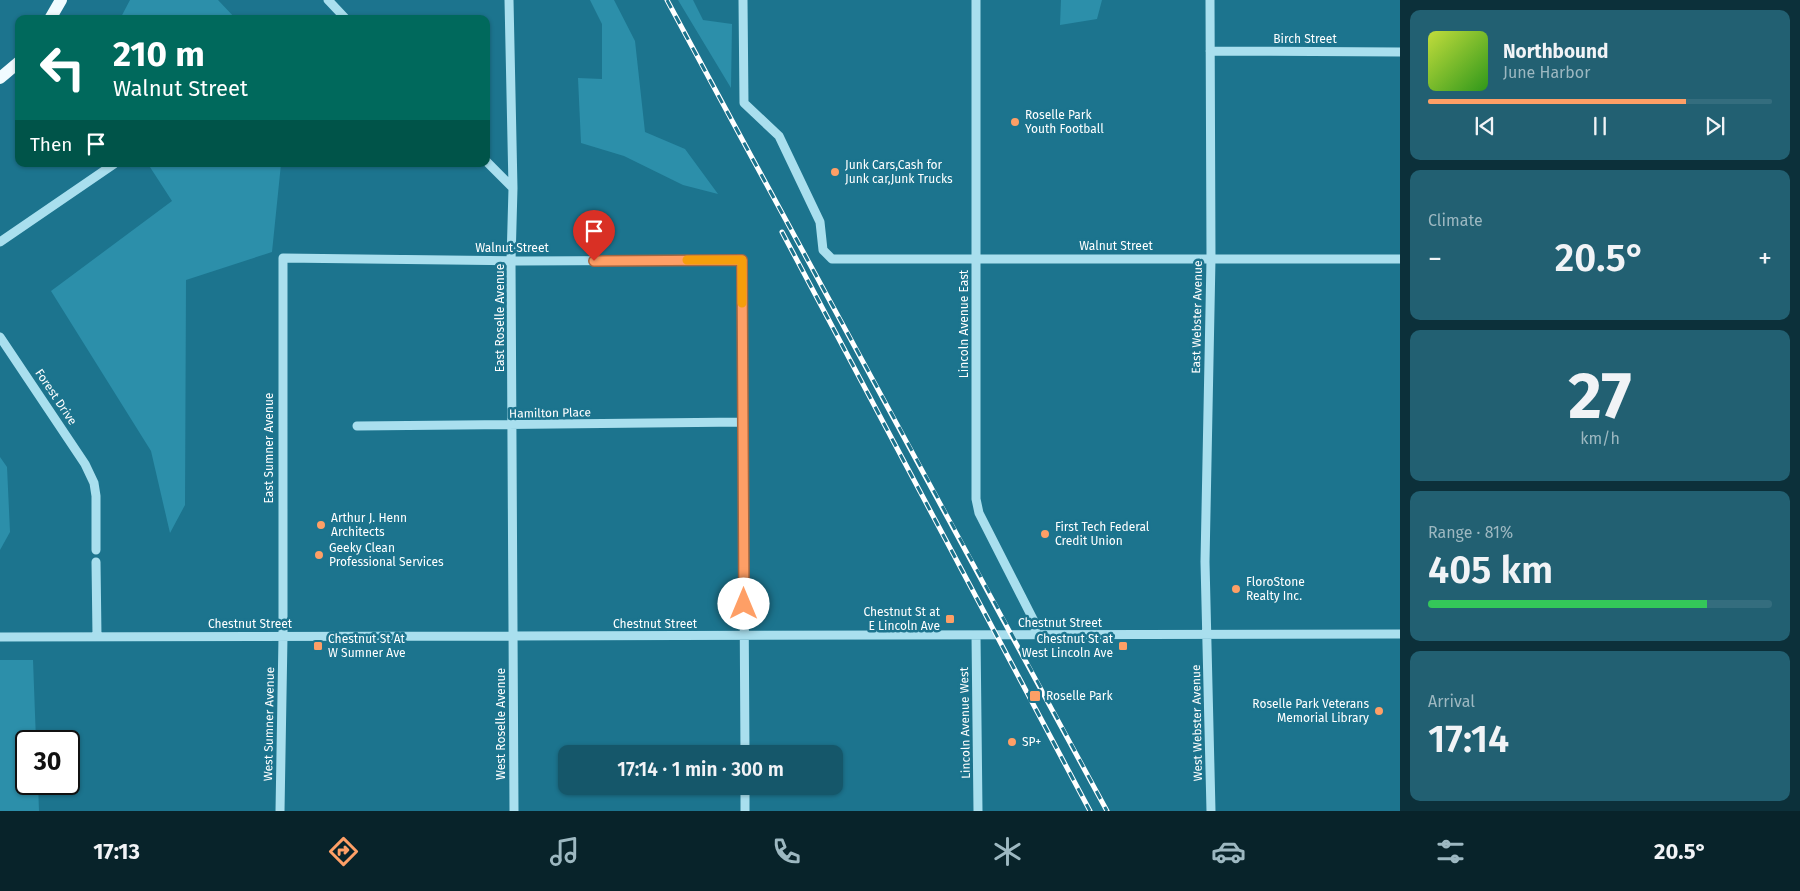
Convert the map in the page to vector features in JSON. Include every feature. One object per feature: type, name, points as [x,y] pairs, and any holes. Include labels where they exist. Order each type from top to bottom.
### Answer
[{"type":"main road","points":[[52,15],[60,0]]},
{"type":"main road","points":[[0,78],[15,65]]},
{"type":"street","points":[[328,0],[342,15]]},
{"type":"street","name":"East Roselle Avenue","points":[[509,0],[514,188],[512,261],[514,636]]},
{"type":"street","name":"Walnut Street","points":[[743,0],[744,103],[779,136],[820,222],[823,250],[832,259],[1400,259]]},
{"type":"street","name":"Lincoln Avenue East","points":[[976,0],[976,499],[979,513],[1034,621],[1036,635]]},
{"type":"street","name":"East Webster Avenue","points":[[1207,635],[1205,562],[1210,259],[1210,0]]},
{"type":"street","name":"Birch Street","points":[[1210,52],[1400,52]]},
{"type":"street","points":[[490,165],[514,188]]},
{"type":"street","points":[[0,242],[110,167]]},
{"type":"street","name":"Walnut Street","points":[[283,258],[512,261],[742,260],[743,422]]},
{"type":"street","name":"East Sumner Avenue","points":[[283,258],[281,416],[283,637]]},
{"type":"street","name":"Forest Drive","points":[[0,337],[89,472],[94,483],[96,496],[96,550]]},
{"type":"street","points":[[743,422],[745,745]]},
{"type":"street","name":"Hamilton Place","points":[[357,426],[513,426],[743,422]]},
{"type":"street","points":[[96,562],[97,636]]},
{"type":"street","name":"Chestnut Street","points":[[0,637],[1400,634]]},
{"type":"street","name":"Lincoln Avenue West","points":[[976,635],[978,811]]},
{"type":"street","name":"West Webster Avenue","points":[[1207,635],[1211,811]]},
{"type":"street","name":"West Roselle Avenue","points":[[514,636],[514,811]]},
{"type":"street","name":"West Sumner Avenue","points":[[280,811],[283,637]]},
{"type":"street","points":[[745,795],[745,811]]},
{"type":"shaded area","points":[[130,0],[218,0],[232,15],[122,15]]},
{"type":"shaded area","points":[[590,0],[614,0],[635,41],[645,132],[685,149],[718,194],[683,185],[624,156],[581,143],[578,78],[602,79],[602,24]]},
{"type":"shaded area","points":[[678,0],[693,0],[703,20],[732,24],[731,88]]},
{"type":"shaded area","points":[[1061,0],[1102,0],[1097,19],[1060,25]]},
{"type":"shaded area","points":[[150,167],[281,167],[272,252],[186,280],[185,505],[170,533],[151,451],[51,291],[172,201]]},
{"type":"shaded area","points":[[0,457],[7,467],[10,532],[0,550]]},
{"type":"shaded area","points":[[0,660],[33,660],[36,730],[15,730],[15,795],[38,795],[39,811],[0,811]]},
{"type":"railway","points":[[667,0],[1107,811]]},
{"type":"railway","points":[[782,232],[1090,811]]},
{"type":"slow traffic","points":[[687,260],[742,260],[742,303]]},
{"type":"place","name":"Roselle Park Youth Football","points":[[1015,122]]},
{"type":"place","name":"Junk Cars,Cash for Junk car,Junk Trucks","points":[[835,172]]},
{"type":"place","name":"Arthur J. Henn Architects","points":[[321,525]]},
{"type":"place","name":"First Tech Federal Credit Union","points":[[1045,534]]},
{"type":"place","name":"Geeky Clean Professional Services","points":[[319,555]]},
{"type":"place","name":"FloroStone Realty Inc.","points":[[1236,589]]},
{"type":"place","name":"Chestnut St at E Lincoln Ave","points":[[950,619]]},
{"type":"place","name":"Chestnut St At W Sumner Ave","points":[[318,646]]},
{"type":"place","name":"Chestnut St at West Lincoln Ave","points":[[1123,646]]},
{"type":"place","name":"Roselle Park","points":[[1035,696]]},
{"type":"place","name":"Roselle Park Veterans Memorial Library","points":[[1379,711]]},
{"type":"place","name":"SP+","points":[[1012,742]]},
{"type":"route","points":[[594,261],[742,260],[744,604]]}]
